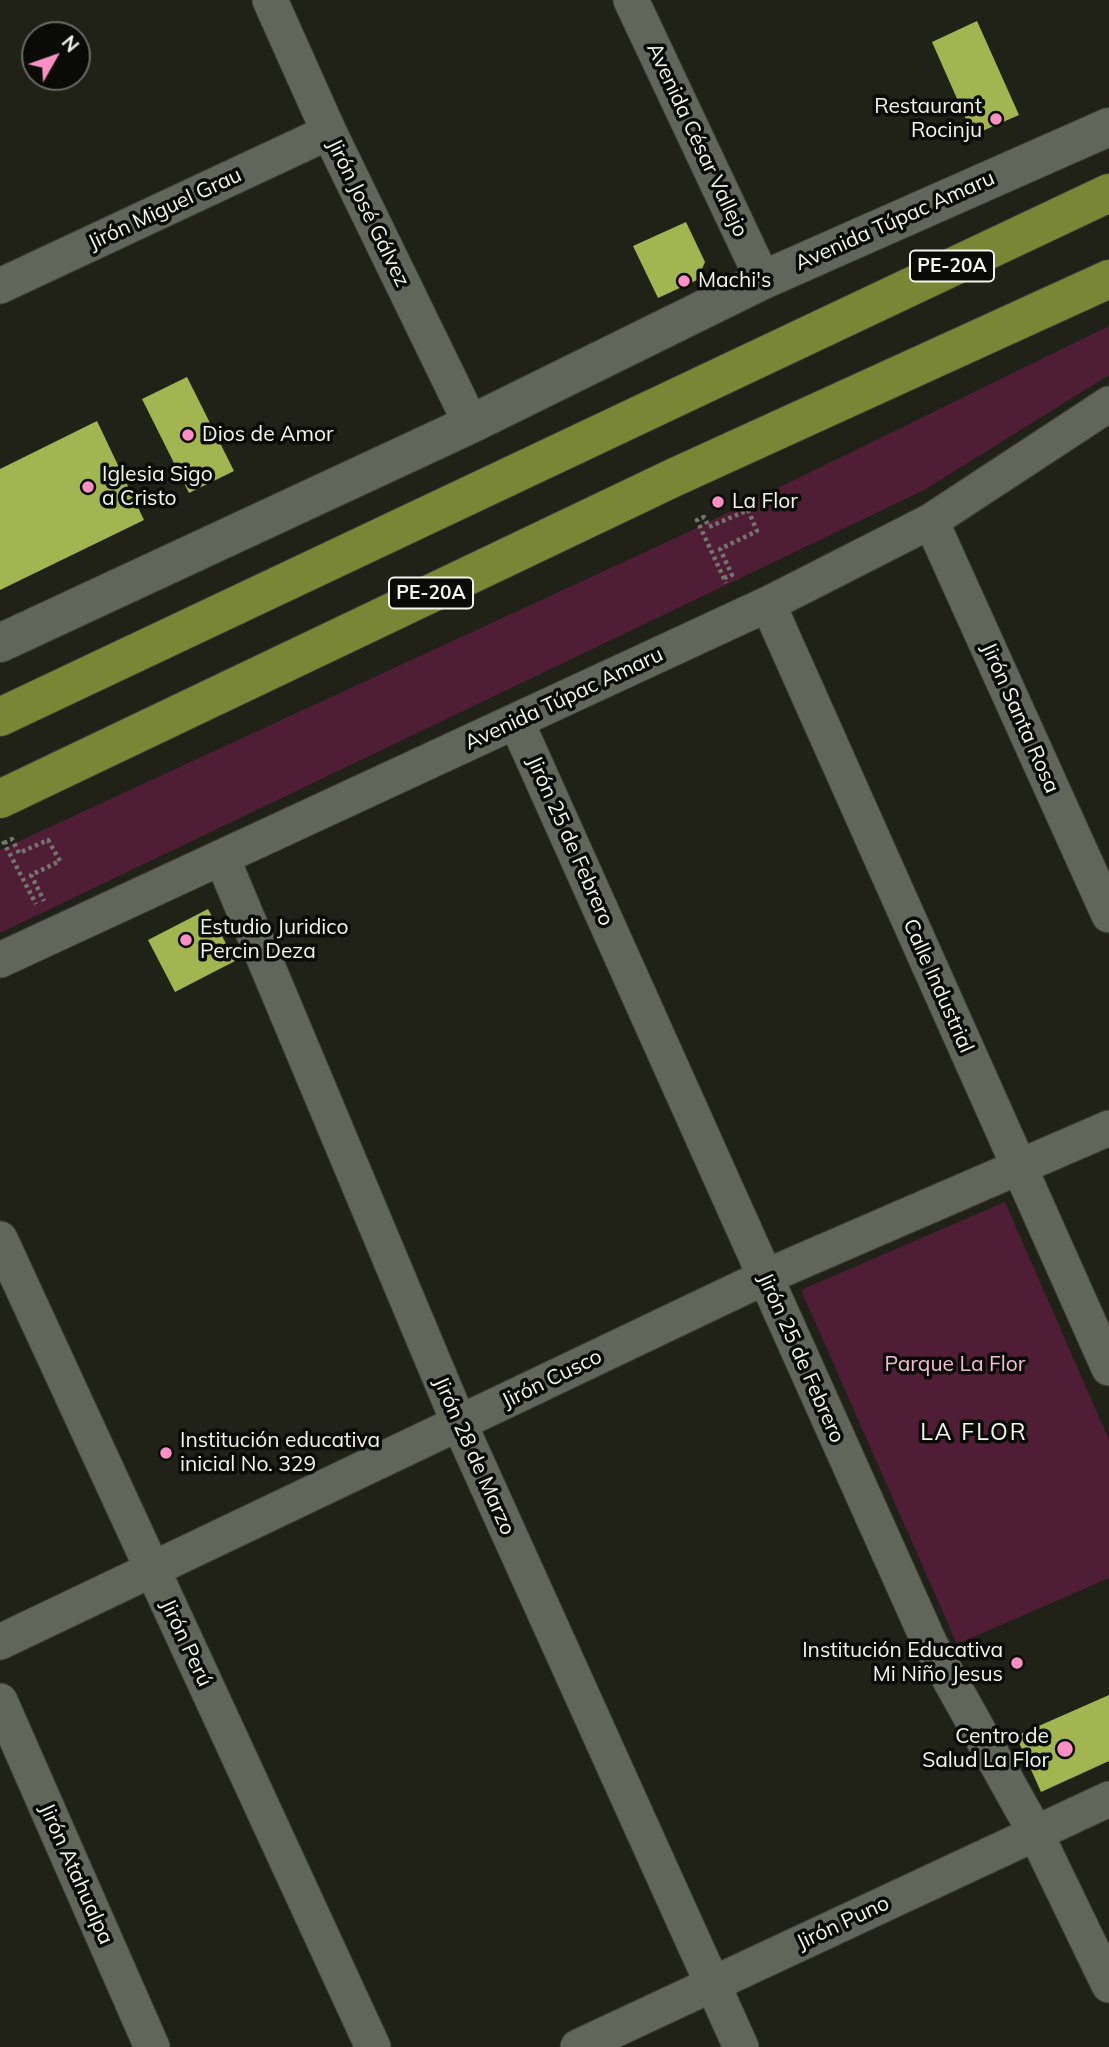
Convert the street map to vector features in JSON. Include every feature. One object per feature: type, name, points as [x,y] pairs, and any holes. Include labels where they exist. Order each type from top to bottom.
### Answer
[{"type":"highway","name":"PE-20A","points":[[0,717],[1109,192]]},
{"type":"highway","name":"PE-20A","points":[[0,799],[675,477],[1109,279]]},
{"type":"street","name":"Jirón José Gálvez","points":[[270,0],[329,132],[471,424]]},
{"type":"street","name":"Avenida César Vallejo","points":[[631,0],[763,280]]},
{"type":"street","name":"Avenida Túpac Amaru","points":[[0,643],[471,424],[763,280],[1109,127]]},
{"type":"street","name":"Jirón Miguel Grau","points":[[0,286],[329,132]]},
{"type":"street","name":"Avenida Túpac Amaru","points":[[0,960],[768,604],[931,521],[1109,404]]},
{"type":"street","name":"Jirón Santa Rosa","points":[[931,521],[1109,915]]},
{"type":"street","name":"Calle Industrial","points":[[768,604],[1109,1368]]},
{"type":"street","name":"Jirón 25 de Febrero","points":[[516,721],[934,1654],[1035,1832],[1109,1985]]},
{"type":"street","name":"Jirón 28 de Marzo","points":[[222,858],[459,1423],[741,2047]]},
{"type":"street","name":"Jirón Cusco","points":[[0,1642],[765,1277],[1109,1128]]},
{"type":"street","name":"Jirón Perú","points":[[0,1239],[373,2047]]},
{"type":"street","name":"Jirón Atahualpa","points":[[0,1701],[152,2047]]},
{"type":"street","name":"Jirón Puno","points":[[578,2047],[1035,1832],[1109,1800]]},
{"type":"path","points":[[748,510],[757,531],[720,549],[732,575],[724,578],[696,520],[704,517],[709,527],[748,510]]},
{"type":"path","points":[[12,839],[19,853],[48,840],[60,861],[31,875],[44,900],[37,905],[4,843],[12,839]]},
{"type":"green space","points":[[1109,326],[1109,375],[924,490],[0,933],[0,850],[682,535]]},
{"type":"green space","name":"Parque La Flor","points":[[1005,1202],[1109,1440],[1109,1578],[957,1644],[801,1290]]},
{"type":"building","points":[[977,21],[1019,115],[973,135],[932,42]]},
{"type":"building","points":[[686,222],[705,262],[697,280],[658,298],[633,246]]},
{"type":"building","name":"Dios de Amor","points":[[187,377],[234,471],[189,493],[142,399]]},
{"type":"building","points":[[97,421],[144,520],[0,590],[0,469]]},
{"type":"building","points":[[208,909],[235,961],[175,992],[148,940]]},
{"type":"building","name":"Centro de Salud La Flor","points":[[1109,1695],[1109,1761],[1041,1792],[1016,1736]]},
{"type":"place","name":"Restaurant Rocinju","points":[[996,119]]},
{"type":"place","name":"Machi's","points":[[684,281]]},
{"type":"place","name":"Dios de Amor","points":[[188,435]]},
{"type":"place","name":"Iglesia Sigo a Cristo","points":[[88,487]]},
{"type":"place","name":"La Flor","points":[[718,502]]},
{"type":"place","name":"Estudio Juridico Percin Deza","points":[[186,940]]},
{"type":"place","name":"Institución educativa inicial No. 329","points":[[166,1453]]},
{"type":"place","name":"Institución Educativa Mi Niño Jesus","points":[[1017,1663]]},
{"type":"place","name":"Centro de Salud La Flor","points":[[1065,1749]]},
{"type":"district","name":"LA FLOR","points":[[974,1433]]}]
